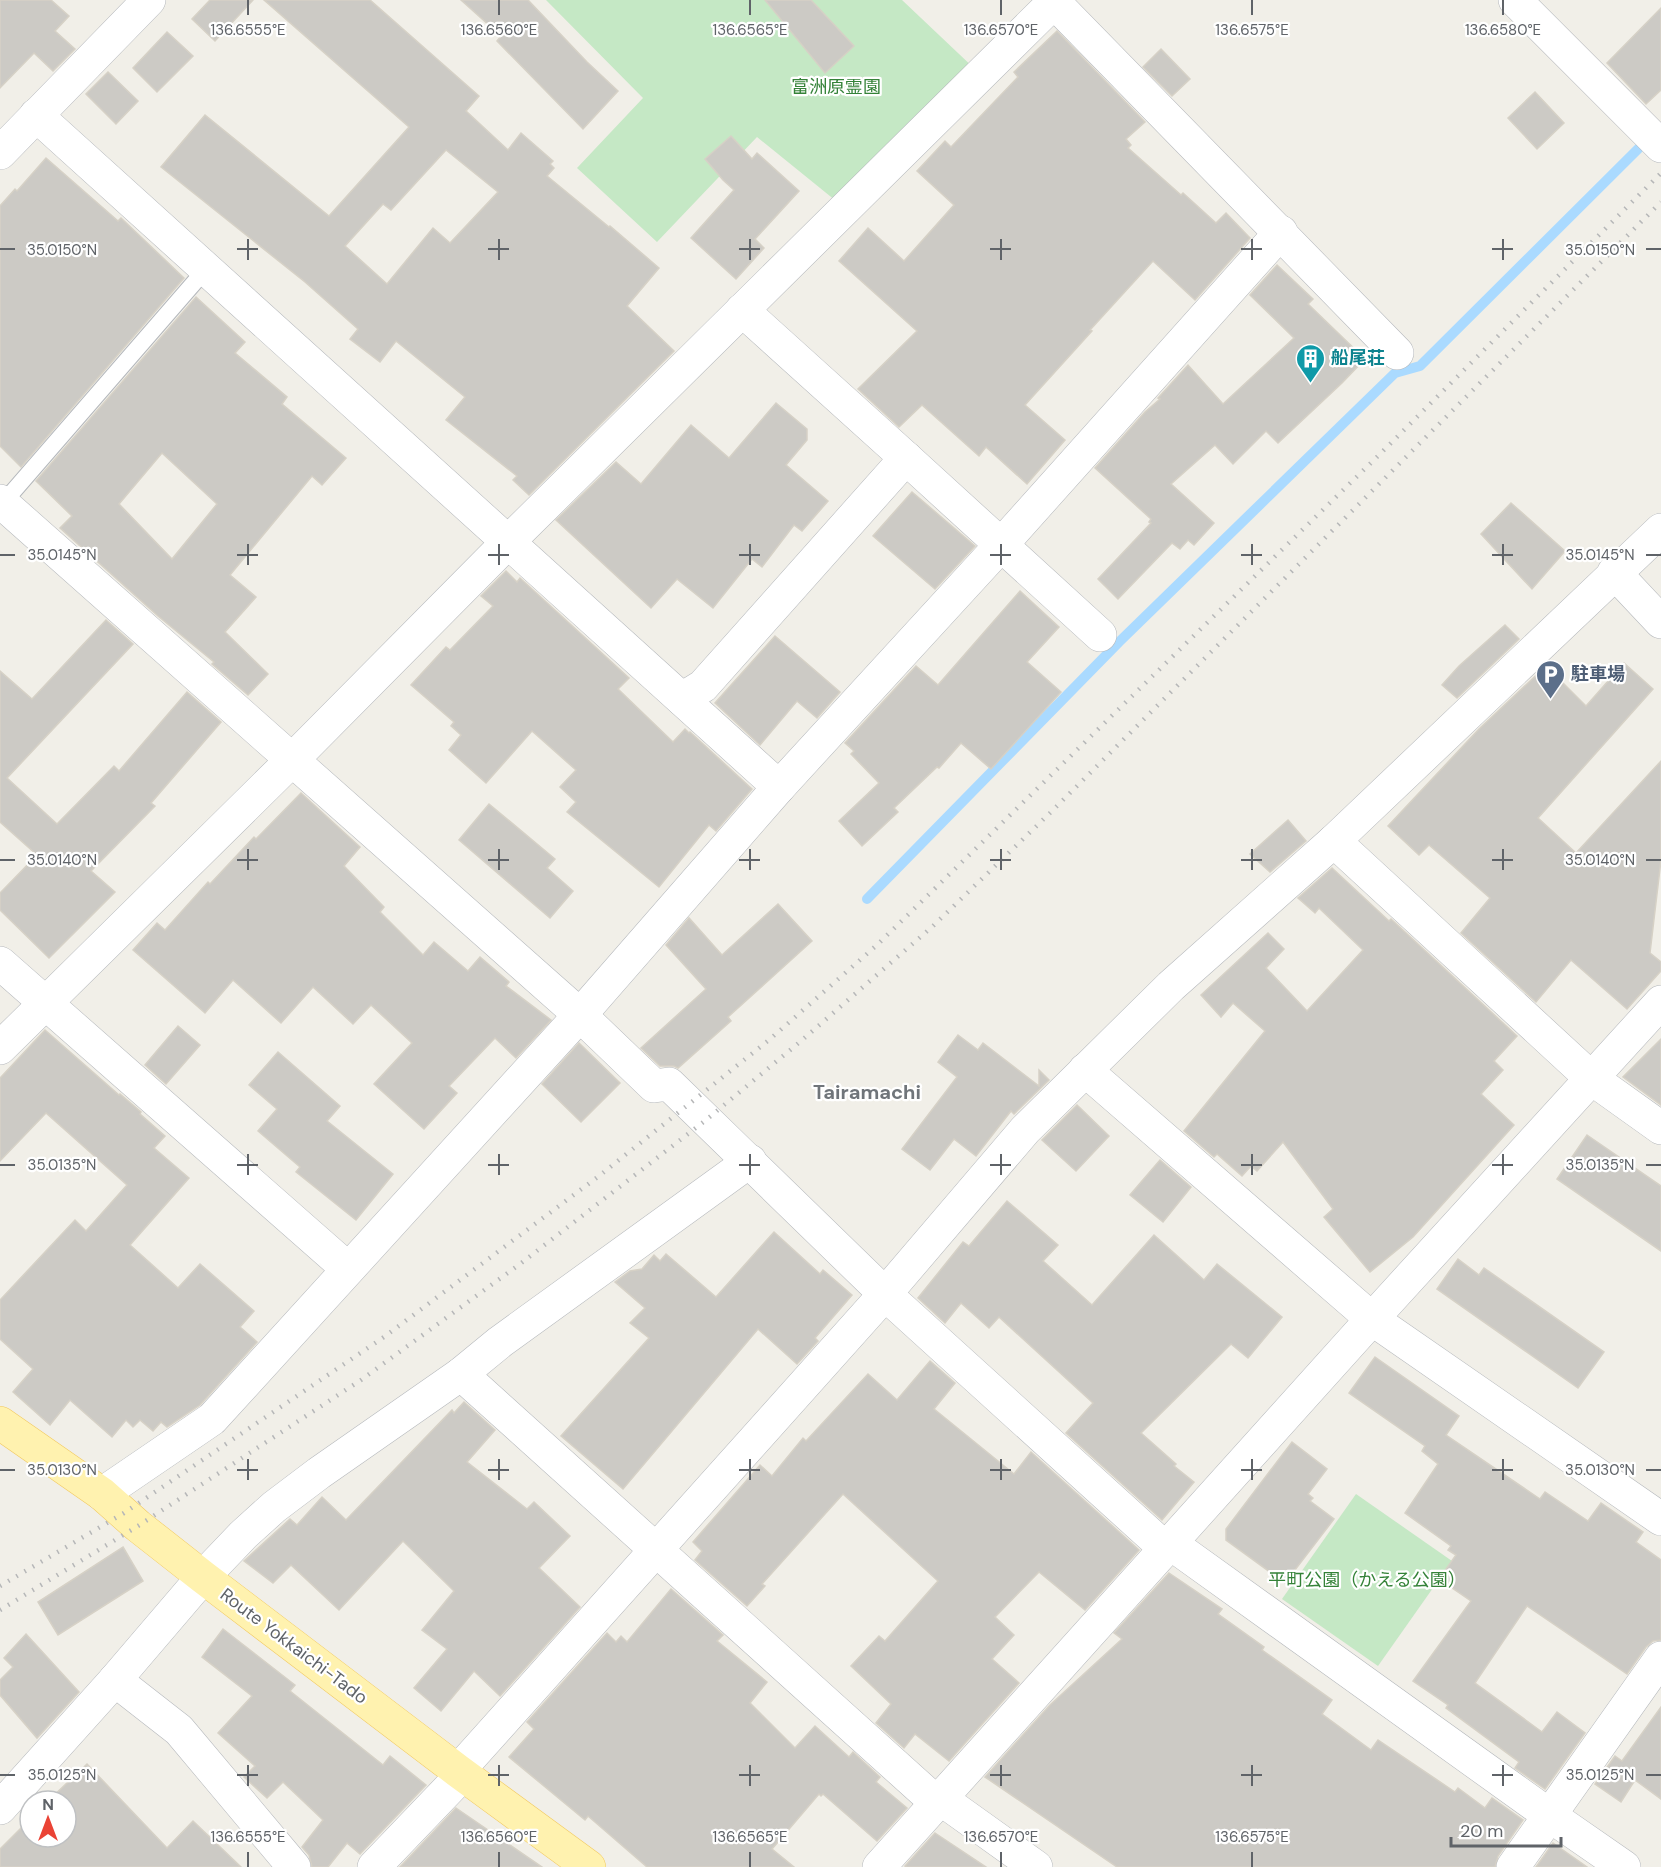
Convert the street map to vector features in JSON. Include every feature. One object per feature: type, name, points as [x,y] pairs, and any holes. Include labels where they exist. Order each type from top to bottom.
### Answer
[{"type":"main road","name":"Route Yokkaichi-Tado","points":[[0,1423],[102,1494],[138,1526],[203,1577],[589,1867]]},
{"type":"street","points":[[0,153],[149,0]]},
{"type":"street","points":[[1515,0],[1661,146]]},
{"type":"street","points":[[0,1048],[292,760],[1050,2],[1281,232],[1398,353]]},
{"type":"street","points":[[36,115],[779,787]]},
{"type":"street","points":[[102,1494],[212,1419],[580,1015],[779,787],[1001,545],[1281,232]]},
{"type":"street","points":[[742,310],[1100,635]]},
{"type":"street","points":[[682,699],[703,686],[906,458]]},
{"type":"street","points":[[1,502],[580,1015],[654,1086],[669,1084],[885,1294],[1167,1546],[1624,1867]]},
{"type":"street","points":[[374,1867],[885,1294],[1025,1130],[1171,986],[1334,841],[1614,572],[1661,530]]},
{"type":"street","points":[[1614,572],[1661,622]]},
{"type":"street","points":[[1334,841],[1591,1078],[1661,1128]]},
{"type":"street","points":[[0,963],[348,1269]]},
{"type":"street","points":[[879,1867],[1661,1002]]},
{"type":"street","points":[[1085,1070],[1372,1319],[1661,1519]]},
{"type":"street","points":[[0,1808],[115,1680],[203,1577],[243,1535],[274,1507],[461,1374],[500,1342],[750,1161]]},
{"type":"street","points":[[461,1374],[939,1801],[1036,1867]]},
{"type":"street","points":[[1513,1867],[1661,1658]]},
{"type":"street","points":[[115,1680],[179,1730],[294,1867]]},
{"type":"lane","points":[[1,502],[206,269]]},
{"type":"green space","name":"富洲原霊園","points":[[546,0],[902,0],[977,71],[841,205],[757,137],[657,242],[577,168],[643,98]]},
{"type":"green space","name":"平町公園（かえる公園）","points":[[1356,1494],[1452,1561],[1378,1666],[1282,1599]]},
{"type":"building","points":[[0,0],[51,0],[69,16],[55,31],[75,49],[53,71],[34,53],[0,88]]},
{"type":"building","points":[[210,0],[253,0],[215,41],[192,19]]},
{"type":"building","points":[[264,0],[370,0],[479,96],[466,111],[508,150],[521,133],[553,161],[550,164],[554,168],[547,176],[659,268],[627,306],[674,351],[529,495],[513,480],[517,476],[446,420],[465,397],[396,341],[380,362],[350,339],[358,329],[305,282],[161,167],[205,115],[329,216],[409,127]],"holes":[[[446,150],[498,192],[450,243],[433,228],[387,284],[345,246],[383,204],[391,210]]]},
{"type":"building","points":[[461,0],[528,0],[618,91],[583,129],[497,41],[501,36]]},
{"type":"building","points":[[765,0],[811,0],[854,46],[825,73]]},
{"type":"building","points":[[1661,8],[1661,90],[1646,104],[1607,63]]},
{"type":"building","points":[[1057,31],[1145,122],[1126,139],[1131,145],[1128,148],[1216,223],[1226,213],[1250,238],[1195,300],[1153,261],[1090,330],[1092,331],[1025,405],[1065,440],[1027,484],[986,447],[979,456],[922,405],[899,427],[858,389],[917,331],[839,261],[868,228],[904,261],[954,205],[917,171],[945,141],[951,147],[1018,77],[1014,72]]},
{"type":"building","points":[[167,32],[193,56],[157,92],[133,68]]},
{"type":"building","points":[[1161,49],[1190,79],[1172,96],[1143,67]]},
{"type":"building","points":[[108,72],[138,101],[116,124],[86,94]]},
{"type":"building","points":[[1535,92],[1564,123],[1537,149],[1508,118]]},
{"type":"building","points":[[731,136],[752,159],[757,153],[799,191],[755,239],[764,248],[736,279],[691,238],[734,190],[705,159]]},
{"type":"building","points":[[46,158],[118,221],[121,218],[184,278],[21,467],[0,446],[0,206],[15,189],[17,191]]},
{"type":"building","points":[[1277,265],[1313,299],[1308,304],[1365,359],[1278,443],[1266,431],[1233,464],[1215,445],[1171,484],[1214,523],[1194,545],[1188,540],[1180,549],[1172,543],[1118,599],[1098,579],[1151,523],[1149,522],[1151,519],[1095,468],[1145,412],[1160,399],[1158,398],[1188,365],[1223,404],[1294,338],[1250,295]]},
{"type":"building","points":[[196,297],[245,342],[235,353],[287,397],[282,404],[346,458],[322,485],[312,476],[230,575],[256,597],[225,632],[268,674],[248,695],[212,664],[214,662],[158,616],[60,528],[72,516],[36,481]],"holes":[[[162,453],[217,504],[172,559],[119,504]]]},
{"type":"building","points":[[776,403],[807,429],[807,440],[786,465],[828,501],[802,531],[794,525],[762,567],[752,559],[713,608],[677,579],[651,608],[556,520],[616,462],[641,484],[691,425],[729,458]]},
{"type":"building","points":[[912,492],[975,546],[935,589],[873,536]]},
{"type":"building","points":[[1511,503],[1565,551],[1532,589],[1481,534]]},
{"type":"building","points":[[506,571],[517,582],[520,578],[629,678],[618,689],[673,742],[685,729],[752,789],[716,831],[709,825],[659,887],[567,812],[576,802],[560,787],[576,770],[532,731],[486,783],[449,750],[461,735],[451,726],[454,722],[411,685],[446,647],[450,650],[493,606],[481,596]]},
{"type":"building","points":[[1020,591],[1059,627],[1027,662],[1061,692],[991,769],[961,743],[939,768],[937,767],[894,808],[898,812],[862,846],[839,821],[879,783],[851,754],[854,751],[845,743],[916,666],[938,685]]},
{"type":"building","points":[[106,620],[133,644],[7,778],[57,824],[114,766],[119,771],[187,692],[221,722],[151,803],[155,806],[91,871],[115,892],[49,958],[0,910],[0,893],[37,855],[0,822],[0,671],[32,699]]},
{"type":"building","points":[[1505,625],[1519,639],[1457,698],[1442,685],[1459,666]]},
{"type":"building","points":[[775,636],[840,692],[817,718],[797,701],[760,745],[715,703]]},
{"type":"building","points":[[1624,663],[1653,689],[1538,818],[1576,853],[1661,761],[1661,860],[1650,953],[1661,962],[1661,971],[1627,1009],[1571,960],[1536,1002],[1461,933],[1490,898],[1429,845],[1419,855],[1388,826],[1479,729],[1546,666],[1586,706]]},
{"type":"building","points":[[301,793],[360,847],[344,866],[384,907],[380,912],[423,955],[434,942],[468,971],[480,957],[509,982],[506,986],[551,1020],[516,1058],[495,1038],[449,1086],[457,1093],[424,1129],[374,1084],[412,1043],[371,1005],[353,1024],[313,987],[281,1023],[233,980],[205,1013],[133,950],[157,923],[165,930],[208,882],[210,884],[254,837],[256,839]]},
{"type":"building","points":[[489,804],[555,859],[547,868],[573,891],[550,918],[459,840]]},
{"type":"building","points":[[1288,820],[1306,841],[1270,872],[1250,854]]},
{"type":"building","points":[[1332,868],[1389,921],[1391,919],[1517,1036],[1494,1061],[1503,1070],[1481,1094],[1514,1125],[1413,1237],[1370,1272],[1324,1217],[1333,1209],[1283,1142],[1257,1171],[1251,1166],[1242,1176],[1217,1154],[1214,1157],[1184,1131],[1265,1031],[1233,1003],[1221,1017],[1201,995],[1268,933],[1284,949],[1266,968],[1307,1011],[1363,950],[1319,908],[1315,913],[1298,898]]},
{"type":"building","points":[[778,904],[812,941],[728,1017],[731,1021],[678,1068],[660,1066],[641,1048],[706,989],[666,945],[689,918],[722,955]]},
{"type":"building","points":[[178,1026],[200,1045],[166,1084],[145,1065]]},
{"type":"building","points":[[45,1030],[141,1112],[140,1114],[165,1136],[154,1148],[189,1178],[130,1245],[178,1288],[200,1264],[254,1311],[240,1327],[257,1342],[200,1405],[167,1427],[161,1422],[153,1431],[140,1420],[133,1427],[126,1420],[112,1437],[70,1400],[50,1425],[13,1392],[33,1369],[0,1339],[0,1300],[75,1220],[86,1231],[127,1185],[46,1113],[0,1161],[0,1078]]},
{"type":"building","points":[[958,1035],[978,1050],[983,1043],[1039,1086],[1039,1070],[1049,1080],[1014,1114],[1011,1111],[976,1156],[954,1139],[930,1170],[902,1149],[957,1077],[938,1062]]},
{"type":"building","points":[[1661,1039],[1661,1105],[1623,1077]]},
{"type":"building","points":[[579,1043],[620,1083],[581,1122],[542,1084]]},
{"type":"building","points":[[278,1052],[340,1106],[327,1121],[393,1174],[356,1220],[296,1172],[300,1167],[258,1131],[277,1109],[249,1085]]},
{"type":"building","points":[[1077,1105],[1109,1136],[1076,1171],[1042,1140]]},
{"type":"building","points":[[1587,1135],[1661,1186],[1661,1251],[1557,1179]]},
{"type":"building","points":[[1160,1160],[1191,1187],[1163,1222],[1130,1195]]},
{"type":"building","points":[[1007,1201],[1058,1245],[1043,1261],[1092,1305],[1154,1235],[1204,1280],[1217,1264],[1282,1317],[1248,1358],[1231,1344],[1141,1433],[1176,1464],[1174,1466],[1194,1482],[1162,1520],[1066,1433],[1093,1403],[999,1317],[989,1328],[961,1303],[945,1323],[918,1298],[963,1242],[969,1246]]},
{"type":"building","points":[[774,1232],[820,1274],[823,1270],[852,1295],[815,1338],[818,1341],[797,1364],[758,1329],[623,1489],[561,1436],[649,1338],[630,1323],[645,1308],[615,1282],[630,1271],[642,1269],[654,1255],[660,1261],[666,1254],[716,1297]]},
{"type":"building","points":[[1458,1259],[1479,1275],[1484,1268],[1604,1352],[1578,1388],[1437,1289]]},
{"type":"building","points":[[1375,1357],[1459,1416],[1446,1435],[1540,1499],[1545,1492],[1588,1521],[1601,1503],[1643,1532],[1636,1542],[1661,1560],[1661,1640],[1653,1641],[1646,1647],[1627,1674],[1527,1606],[1475,1683],[1542,1732],[1557,1712],[1585,1733],[1545,1789],[1515,1768],[1519,1762],[1446,1708],[1448,1705],[1413,1681],[1471,1601],[1439,1579],[1456,1555],[1448,1550],[1451,1546],[1405,1513],[1438,1464],[1422,1451],[1425,1446],[1349,1393]]},
{"type":"building","points":[[930,1361],[955,1383],[934,1409],[1014,1474],[1031,1452],[1139,1550],[1085,1610],[1039,1572],[995,1617],[1014,1635],[992,1659],[1019,1683],[949,1761],[915,1734],[904,1748],[876,1723],[891,1704],[851,1666],[879,1636],[885,1641],[938,1581],[843,1494],[762,1584],[765,1586],[747,1606],[695,1560],[702,1551],[693,1542],[760,1465],[772,1476],[803,1438],[806,1441],[868,1374],[897,1400]]},
{"type":"building","points":[[464,1402],[495,1430],[467,1462],[527,1509],[534,1502],[570,1536],[539,1568],[580,1607],[500,1696],[474,1671],[441,1711],[414,1688],[447,1649],[422,1630],[454,1591],[403,1541],[339,1610],[291,1565],[273,1583],[244,1561],[290,1519],[297,1525],[322,1497],[346,1520],[452,1410],[454,1413]]},
{"type":"building","points":[[1292,1442],[1327,1469],[1308,1494],[1313,1498],[1310,1501],[1334,1519],[1285,1583],[1226,1540],[1226,1529]]},
{"type":"building","points":[[123,1547],[143,1581],[58,1635],[38,1602]]},
{"type":"building","points":[[1169,1573],[1222,1609],[1218,1614],[1264,1647],[1262,1650],[1332,1700],[1322,1714],[1371,1750],[1378,1740],[1455,1792],[1458,1788],[1485,1808],[1492,1798],[1523,1820],[1498,1856],[1495,1867],[1117,1867],[985,1777],[1050,1705],[1122,1639],[1114,1633]]},
{"type":"building","points":[[671,1589],[723,1635],[717,1641],[767,1682],[750,1703],[795,1748],[815,1726],[849,1757],[853,1752],[880,1777],[876,1782],[907,1808],[877,1841],[823,1794],[821,1796],[819,1794],[772,1849],[794,1867],[647,1867],[588,1816],[585,1820],[509,1757],[534,1729],[527,1722],[607,1633],[616,1642],[621,1636],[627,1642]]},
{"type":"building","points":[[223,1629],[295,1685],[290,1691],[383,1765],[390,1756],[426,1785],[360,1854],[347,1843],[328,1867],[312,1867],[309,1855],[302,1847],[323,1820],[283,1782],[267,1798],[244,1777],[255,1766],[218,1733],[252,1696],[202,1657]]},
{"type":"building","points":[[26,1634],[79,1692],[37,1738],[0,1695],[0,1680],[13,1667],[4,1658]]},
{"type":"building","points":[[1661,1707],[1661,1799],[1635,1780],[1621,1802],[1595,1784],[1615,1756],[1622,1761]]},
{"type":"building","points":[[87,1764],[167,1848],[193,1821],[241,1867],[0,1867],[0,1849],[18,1831],[18,1849],[78,1849],[78,1789],[61,1789]]},
{"type":"building","points":[[456,1808],[542,1867],[400,1867]]},
{"type":"building","points":[[935,1833],[986,1867],[905,1866]]},
{"type":"building","points":[[1553,1843],[1587,1867],[1536,1867]]},
{"type":"waterway","points":[[867,899],[1119,642],[1395,373],[1420,366],[1638,149]]},
{"type":"railway","points":[[0,1586],[124,1513],[384,1337],[599,1176],[769,1040],[877,945],[1378,456],[1661,173]]},
{"type":"railway","points":[[0,1610],[138,1526],[361,1380],[520,1264],[706,1120],[801,1041],[933,926],[1050,813],[1661,202]]},
{"type":"place","name":"船尾荘","points":[[1310,384]]},
{"type":"place","name":"駐車場","points":[[1550,700]]},
{"type":"district","name":"Tairamachi","points":[[867,1092]]}]
